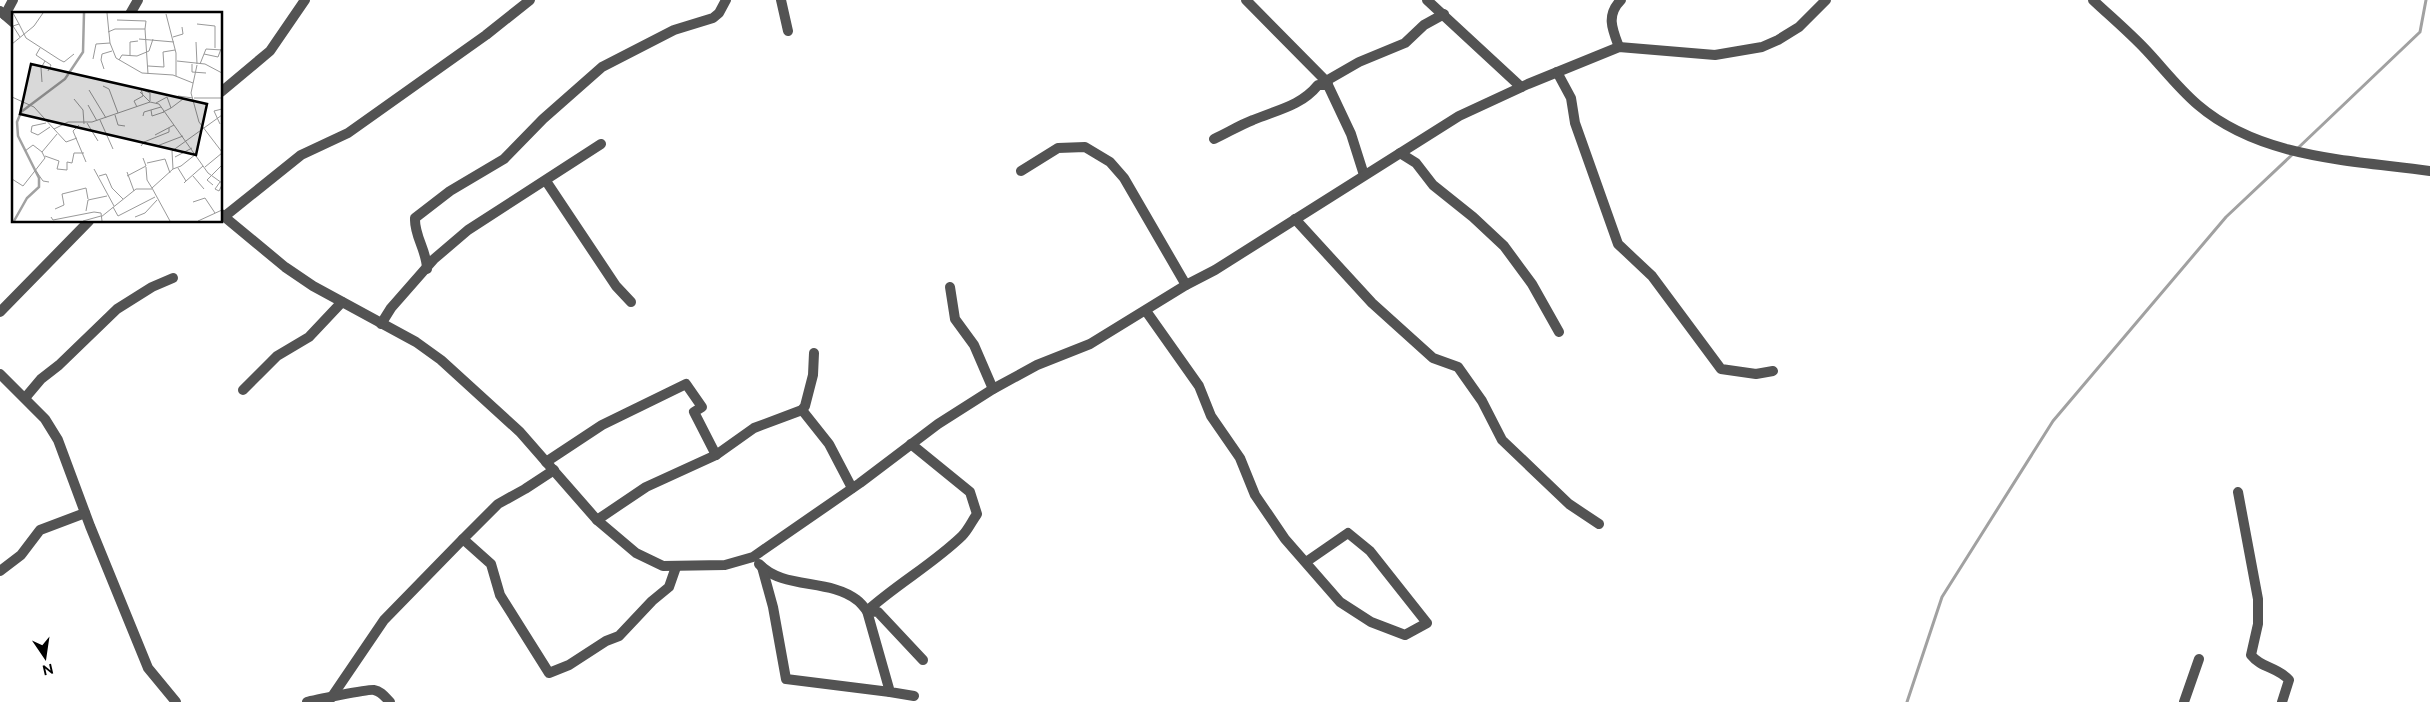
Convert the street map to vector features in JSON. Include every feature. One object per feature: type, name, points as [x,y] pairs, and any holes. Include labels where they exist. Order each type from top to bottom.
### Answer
[{"type":"street","points":[[12,21],[2,13],[13,0]]},
{"type":"street","points":[[131,12],[138,0]]},
{"type":"street","points":[[222,91],[270,51],[305,0]]},
{"type":"street","points":[[530,0],[486,35],[371,117],[348,133],[301,155],[223,215],[285,267],[342,302],[416,342],[441,360],[520,432],[597,520],[636,553],[663,566],[676,567],[725,565],[753,557],[911,444],[993,389],[1038,365],[1090,344],[1186,285],[1215,270],[1459,116],[1521,87],[1619,47],[1715,55],[1744,52],[1778,40],[1799,27],[1826,0]]},
{"type":"street","points":[[427,269],[427,260],[415,228],[415,218],[450,191],[504,158],[543,119],[602,67],[674,30],[713,18],[719,13],[726,0]]},
{"type":"street","points":[[781,0],[788,31]]},
{"type":"street","points":[[1246,0],[1327,83],[1351,134],[1364,175]]},
{"type":"street","points":[[1427,0],[1521,87]]},
{"type":"street","points":[[1619,47],[1610,23],[1614,6],[1621,0]]},
{"type":"street","points":[[2093,0],[2139,43],[2198,105],[2226,125],[2259,141],[2302,153],[2430,171]]},
{"type":"street","points":[[1214,139],[1252,120],[1297,104],[1310,95],[1318,85],[1327,83],[1359,62],[1405,43],[1424,25],[1444,14]]},
{"type":"street","points":[[1557,72],[1571,98],[1575,123],[1618,244],[1652,276],[1721,370],[1756,374],[1773,371]]},
{"type":"street","points":[[381,324],[391,308],[434,259],[468,230],[524,192],[546,181],[601,144]]},
{"type":"street","points":[[1020,171],[1058,148],[1085,147],[1110,162],[1124,178],[1186,285]]},
{"type":"street","points":[[1400,153],[1416,163],[1433,185],[1473,217],[1504,246],[1532,284],[1558,332]]},
{"type":"street","points":[[546,181],[616,286],[631,302]]},
{"type":"street","points":[[1294,219],[1372,303],[1433,358],[1458,367],[1482,401],[1502,440],[1569,504],[1599,524]]},
{"type":"street","points":[[0,312],[88,222]]},
{"type":"street","points":[[26,398],[41,379],[59,365],[117,309],[152,287],[173,278]]},
{"type":"street","points":[[950,288],[955,319],[974,345],[993,389]]},
{"type":"street","points":[[243,390],[277,356],[309,337],[342,302]]},
{"type":"street","points":[[1146,311],[1199,386],[1211,416],[1240,458],[1255,495],[1285,539],[1340,602],[1371,622],[1405,635],[1427,623],[1370,551],[1348,533],[1306,562]]},
{"type":"street","points":[[597,520],[646,487],[716,455],[754,428],[802,410],[805,406],[813,375],[814,353]]},
{"type":"street","points":[[0,374],[45,419],[58,440],[148,668],[176,702]]},
{"type":"street","points":[[546,462],[602,425],[686,384],[702,407],[694,412],[716,455]]},
{"type":"street","points":[[802,410],[829,444],[852,488]]},
{"type":"street","points":[[868,611],[893,589],[963,535],[977,514],[970,492],[911,444]]},
{"type":"street","points":[[331,698],[384,620],[462,539],[498,504],[554,470]]},
{"type":"street","points":[[2238,492],[2258,599],[2258,624],[2251,656],[2257,663],[2274,668],[2289,680],[2282,702]]},
{"type":"street","points":[[0,571],[21,555],[40,530],[85,512]]},
{"type":"street","points":[[462,539],[490,564],[500,595],[524,630],[549,674],[569,666],[606,641],[619,636],[652,601],[669,587],[676,567]]},
{"type":"street","points":[[753,557],[762,567],[789,580],[810,583],[857,599],[868,611],[890,692]]},
{"type":"street","points":[[762,567],[773,607],[786,679],[914,696]]},
{"type":"street","points":[[868,611],[878,612],[923,660]]},
{"type":"street","points":[[2184,702],[2199,659]]},
{"type":"street","points":[[307,702],[320,697],[331,698],[369,690],[376,690],[390,702]]},
{"type":"waterway","points":[[2298,148],[2420,32],[2426,0]]},
{"type":"waterway","points":[[1907,702],[1942,597],[2053,421],[2226,217],[2294,153]]}]
